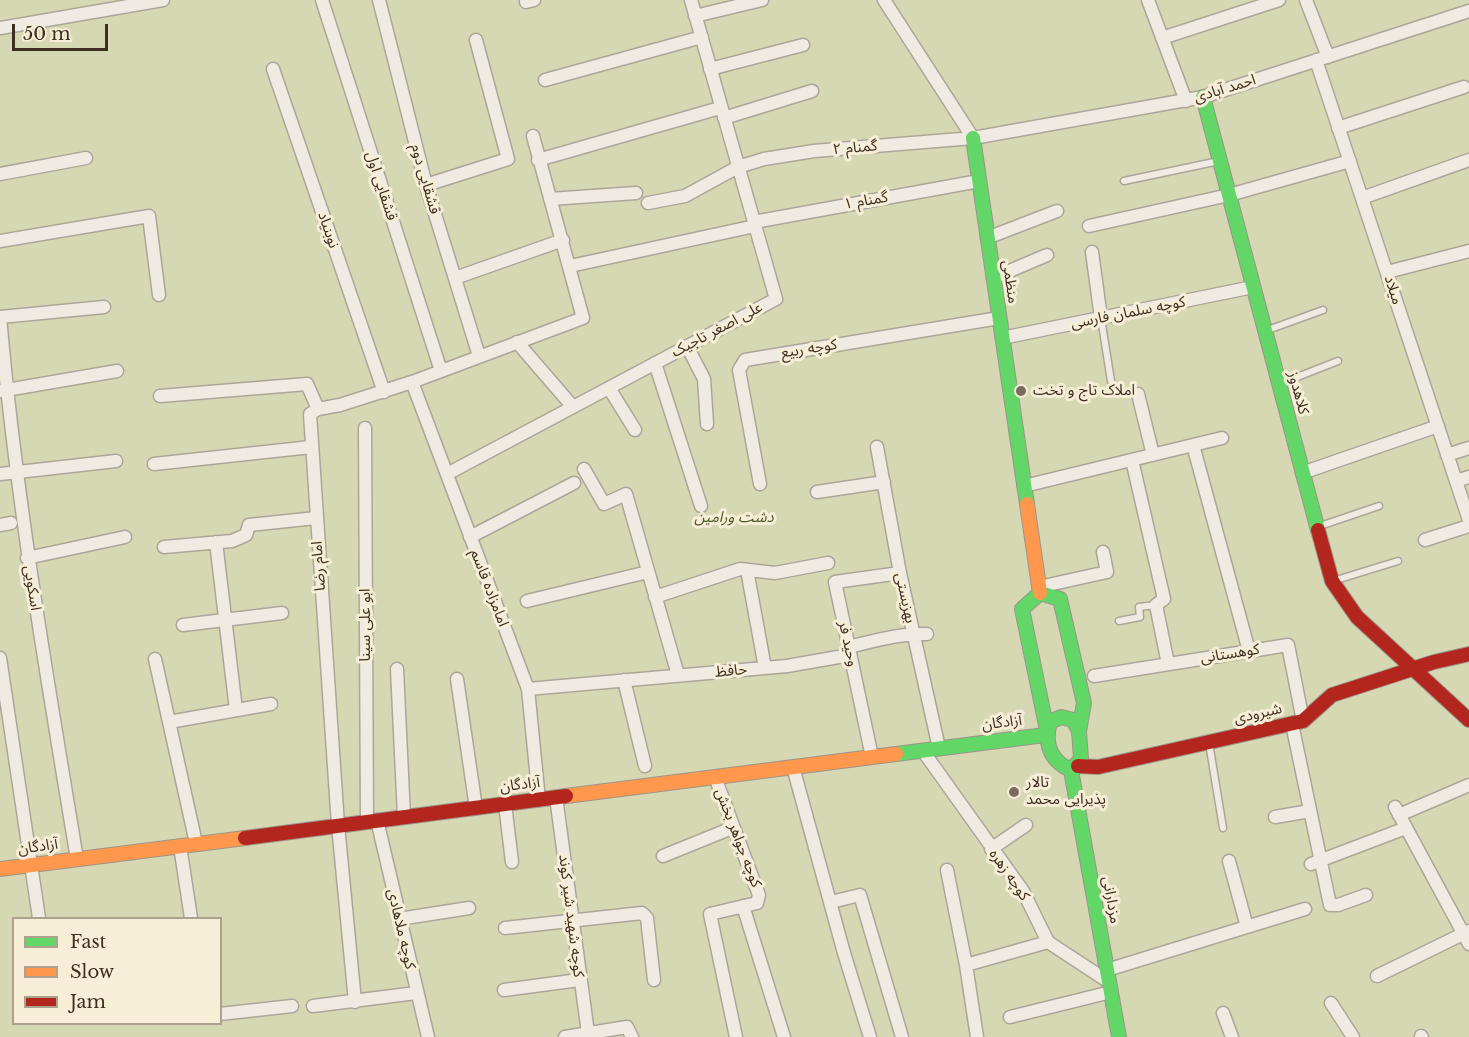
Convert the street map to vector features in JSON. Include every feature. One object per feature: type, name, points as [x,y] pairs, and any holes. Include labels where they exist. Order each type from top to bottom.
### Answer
[{"type":"main road","name":"کلاهدوز","points":[[1203,97],[1332,581],[1357,617],[1469,720]]},
{"type":"main road","name":"منظمی","points":[[973,138],[1039,590]]},
{"type":"main road","points":[[1046,732],[1050,722],[1061,717],[1073,720],[1079,731],[1083,749],[1074,768],[1056,762],[1050,753],[1022,609],[1039,590],[1060,599],[1084,703],[1079,731]]},
{"type":"main road","name":"شیرودی","points":[[1074,768],[1098,767],[1297,723],[1332,695],[1412,668],[1469,654]]},
{"type":"main road","name":"آزادگان","points":[[0,869],[923,751],[1046,732]]},
{"type":"main road","name":"مزدارانی","points":[[1074,768],[1119,1037]]},
{"type":"street","points":[[0,28],[163,0]]},
{"type":"street","name":"قشقایی اول","points":[[322,0],[441,371]]},
{"type":"street","name":"قشقایی دوم","points":[[379,0],[426,185],[479,356]]},
{"type":"street","name":"علی اصغر تاجیک","points":[[447,474],[776,299],[691,0]]},
{"type":"street","points":[[695,16],[762,0]]},
{"type":"street","name":"منظمی","points":[[884,0],[973,138]]},
{"type":"street","points":[[1148,0],[1186,101]]},
{"type":"street","points":[[1162,38],[1279,0]]},
{"type":"street","name":"میلاد","points":[[1306,0],[1338,128],[1469,520]]},
{"type":"street","name":"احمد آبادی","points":[[973,138],[1203,97],[1322,59],[1468,7]]},
{"type":"street","points":[[544,80],[702,36]]},
{"type":"street","points":[[426,185],[508,159],[476,40]]},
{"type":"street","points":[[710,69],[803,45]]},
{"type":"street","name":"نوبنیاد","points":[[273,69],[384,392]]},
{"type":"street","points":[[1338,128],[1464,87]]},
{"type":"street","points":[[538,160],[812,91]]},
{"type":"street","points":[[160,396],[307,384],[318,409],[384,392],[583,318],[533,136]]},
{"type":"street","name":"گمنام ۲","points":[[648,202],[685,196],[738,167],[764,159],[813,151],[973,138]]},
{"type":"street","points":[[0,174],[86,158]]},
{"type":"street","points":[[1362,198],[1469,160]]},
{"type":"street","points":[[1089,226],[1229,195],[1350,161]]},
{"type":"street","name":"گمنام ۱","points":[[570,266],[754,224],[979,181]]},
{"type":"street","points":[[550,199],[636,193]]},
{"type":"street","points":[[987,238],[1057,211]]},
{"type":"street","points":[[0,241],[149,216],[159,295]]},
{"type":"street","points":[[455,278],[563,240]]},
{"type":"street","points":[[1387,272],[1469,250]]},
{"type":"street","points":[[1092,252],[1101,318]]},
{"type":"street","points":[[993,278],[1047,255]]},
{"type":"street","name":"کوچه سلمان فارسی","points":[[1002,338],[1253,287]]},
{"type":"street","points":[[0,317],[104,307]]},
{"type":"street","name":"اسکویی","points":[[0,317],[3,390],[27,558],[77,859]]},
{"type":"street","name":"کوچه ربیع","points":[[760,484],[739,370],[745,360],[999,318]]},
{"type":"street","points":[[517,342],[573,407]]},
{"type":"street","points":[[687,346],[704,379],[706,424]]},
{"type":"street","points":[[655,363],[701,506]]},
{"type":"street","points":[[3,390],[117,371]]},
{"type":"street","name":"امامزاده قاسم","points":[[412,382],[528,689],[538,800]]},
{"type":"street","points":[[609,388],[635,430]]},
{"type":"street","points":[[1138,394],[1153,455]]},
{"type":"street","name":"امام رضا","points":[[318,409],[310,414],[310,447],[338,825],[355,1002]]},
{"type":"street","points":[[1302,473],[1438,426]]},
{"type":"street","name":"ابو علی سینا","points":[[365,428],[372,821]]},
{"type":"street","points":[[1024,486],[1222,438]]},
{"type":"street","points":[[1193,445],[1249,651]]},
{"type":"street","points":[[154,464],[310,447]]},
{"type":"street","name":"بهزیستی","points":[[877,447],[884,482],[894,574],[913,633],[939,748]]},
{"type":"street","points":[[1447,455],[1469,448]]},
{"type":"street","points":[[1132,460],[1164,599],[1156,605],[1168,664]]},
{"type":"street","points":[[0,474],[116,461]]},
{"type":"street","points":[[584,469],[604,504],[626,494],[678,675]]},
{"type":"street","points":[[1456,481],[1469,477]]},
{"type":"street","points":[[817,492],[884,482]]},
{"type":"street","points":[[470,537],[574,483]]},
{"type":"street","points":[[165,547],[232,541],[246,535],[249,525],[316,518]]},
{"type":"street","points":[[1425,540],[1469,526]]},
{"type":"street","points":[[27,558],[125,537]]},
{"type":"street","points":[[216,542],[236,710]]},
{"type":"street","points":[[1039,590],[1107,572],[1103,552]]},
{"type":"street","points":[[655,597],[740,569],[775,573],[828,563]]},
{"type":"street","points":[[747,570],[765,668]]},
{"type":"street","points":[[527,601],[648,572]]},
{"type":"street","name":"وحید فر","points":[[872,757],[835,582],[894,574]]},
{"type":"street","points":[[183,625],[282,613]]},
{"type":"street","name":"حافظ","points":[[528,689],[765,668],[844,656],[848,647],[913,633],[927,634]]},
{"type":"street","name":"کوهستانی","points":[[1094,676],[1288,645],[1297,723]]},
{"type":"street","points":[[0,658],[39,917]]},
{"type":"street","points":[[154,658],[196,843]]},
{"type":"street","points":[[397,669],[404,817]]},
{"type":"street","points":[[457,679],[476,808]]},
{"type":"street","points":[[624,680],[645,766]]},
{"type":"street","points":[[169,722],[271,704]]},
{"type":"street","points":[[1297,723],[1316,862],[1330,905],[1338,905],[1366,895]]},
{"type":"street","name":"کوچه زهره","points":[[923,751],[1023,891],[1048,942]]},
{"type":"street","points":[[793,767],[870,1037]]},
{"type":"street","name":"کوچه جواهر بخش","points":[[715,777],[732,828],[759,895],[757,903],[710,914],[736,1037]]},
{"type":"street","points":[[1377,976],[1467,936],[1397,811],[1469,785]]},
{"type":"street","name":"کوچه شهید شیر کوند","points":[[556,798],[579,980],[577,1036]]},
{"type":"street","points":[[505,804],[512,862]]},
{"type":"street","points":[[1275,817],[1310,811]]},
{"type":"street","name":"کوچه ملاهادی","points":[[372,821],[428,1037]]},
{"type":"street","points":[[991,849],[1026,825]]},
{"type":"street","points":[[663,856],[732,828]]},
{"type":"street","points":[[1316,862],[1406,828]]},
{"type":"street","points":[[180,846],[191,917]]},
{"type":"street","points":[[1229,861],[1247,927]]},
{"type":"street","points":[[947,870],[966,965],[977,1037]]},
{"type":"street","points":[[831,902],[860,895],[902,1037]]},
{"type":"street","points":[[743,906],[784,1037]]},
{"type":"street","points":[[399,919],[469,908]]},
{"type":"street","points":[[1010,1017],[1247,927],[1305,909]]},
{"type":"street","points":[[505,928],[645,915],[654,981]]},
{"type":"street","points":[[966,965],[1048,942],[1109,981]]},
{"type":"street","points":[[504,990],[579,980]]},
{"type":"street","points":[[313,1006],[416,993]]},
{"type":"street","points":[[1331,1003],[1353,1037]]},
{"type":"street","points":[[222,1014],[292,1006]]},
{"type":"street","points":[[1222,1013],[1232,1037]]},
{"type":"street","points":[[577,1036],[631,1033]]},
{"type":"lane","points":[[1124,181],[1220,160]]},
{"type":"lane","points":[[1265,331],[1323,310]]},
{"type":"lane","points":[[1101,318],[1111,381]]},
{"type":"lane","points":[[1279,384],[1338,362]]},
{"type":"lane","points":[[1316,527],[1379,506]]},
{"type":"lane","points":[[1332,581],[1398,561]]},
{"type":"lane","points":[[1119,621],[1140,617],[1139,608],[1156,605]]},
{"type":"lane","points":[[1208,742],[1223,828]]},
{"type":"green space","name":"دشت ورامین","points":[[0,0],[1469,0],[1469,1037],[0,1037]]},
{"type":"traffic: fast","points":[[1203,97],[1318,530]]},
{"type":"traffic: fast","points":[[973,138],[1027,504]]},
{"type":"traffic: fast","points":[[1047,730],[1022,609],[1040,593],[1060,599],[1084,703],[1079,731]]},
{"type":"traffic: fast","points":[[1061,717],[1073,720],[1079,731],[1081,759],[1071,770],[1058,762],[1048,744],[1050,722],[1061,717]]},
{"type":"traffic: fast","points":[[896,754],[1045,735]]},
{"type":"traffic: fast","points":[[1071,770],[1119,1037]]},
{"type":"traffic: slow","points":[[1027,504],[1040,593]]},
{"type":"traffic: slow","points":[[566,796],[896,754]]},
{"type":"traffic: slow","points":[[0,869],[245,838]]},
{"type":"traffic: jam","points":[[1318,530],[1332,581],[1357,617],[1469,720]]},
{"type":"traffic: jam","points":[[1078,766],[1098,767],[1303,721],[1332,695],[1434,662],[1469,654]]},
{"type":"traffic: jam","points":[[245,838],[566,796]]},
{"type":"place","name":"املاک تاج و تخت","points":[[1021,391]]},
{"type":"place","name":"تالار پذیرایی محمد","points":[[1014,792]]}]
